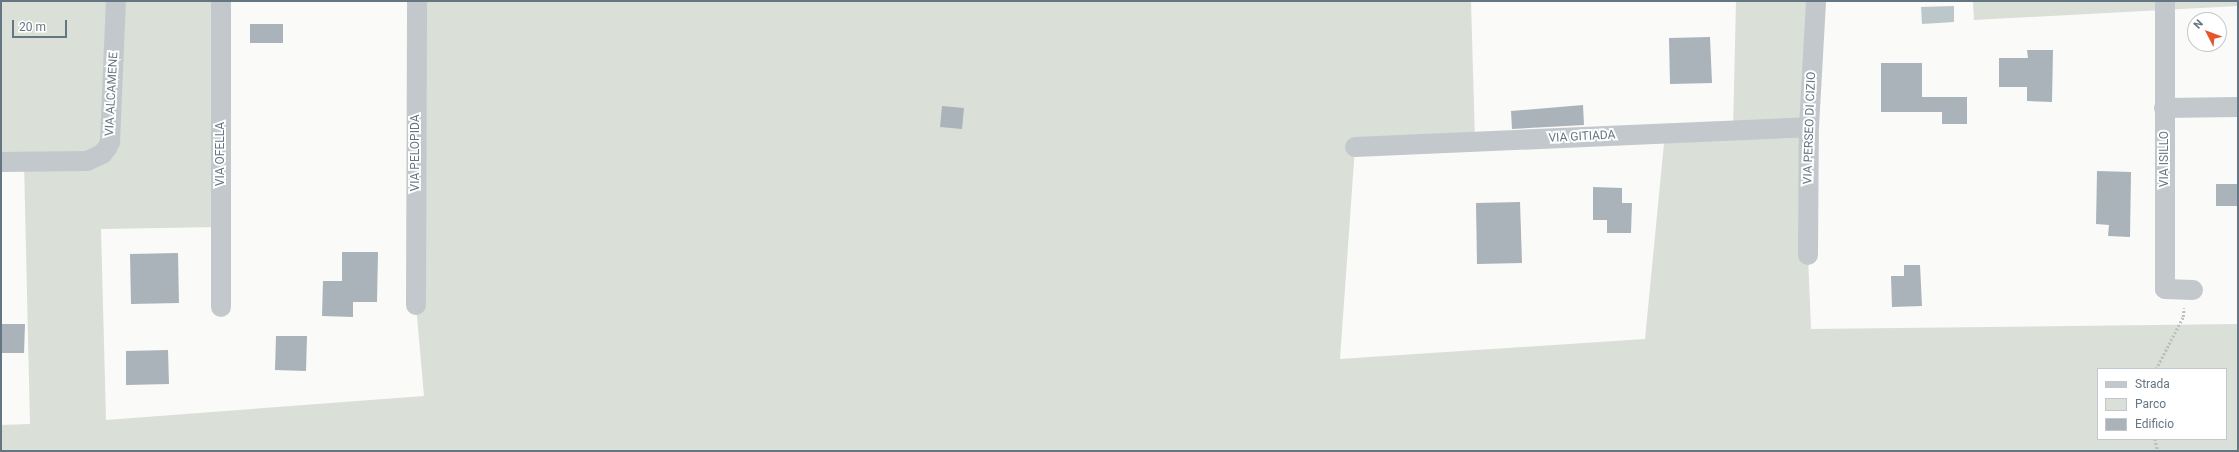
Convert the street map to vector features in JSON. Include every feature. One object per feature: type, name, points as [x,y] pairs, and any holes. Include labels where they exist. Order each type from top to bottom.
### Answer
[{"type":"street","name":"VIA ALCAMENE","points":[[1,162],[88,160],[102,154],[107,148],[110,142],[116,1]]},
{"type":"street","name":"VIA OFELLA","points":[[221,1],[221,307]]},
{"type":"street","name":"VIA PELOPIDA","points":[[416,305],[417,1]]},
{"type":"street","name":"VIA PERSEO DI CIZIO","points":[[1808,256],[1809,127],[1816,1]]},
{"type":"street","name":"VIA ISILLO","points":[[2165,1],[2165,289],[2189,290]]},
{"type":"street","points":[[2164,108],[2238,107]]},
{"type":"street","name":"VIA GITIADA","points":[[1355,147],[1809,127]]},
{"type":"path","points":[[2157,368],[2183,317],[2189,290]]},
{"type":"path","points":[[2155,440],[2158,451]]},
{"type":"green space","points":[[1,1],[221,1],[221,227],[101,229],[106,420],[424,396],[416,305],[417,1],[1471,1],[1475,142],[1355,147],[1340,359],[1645,339],[1665,133],[1733,130],[1736,1],[1818,1],[1808,255],[1811,329],[2238,324],[2238,451],[1,451],[1,425],[30,424],[24,162],[1,162]]},
{"type":"green space","points":[[1973,1],[2238,1],[2238,6],[1974,20]]},
{"type":"shaded area","points":[[1954,6],[1954,22],[1922,24],[1921,7]]},
{"type":"building","points":[[250,24],[283,24],[283,43],[250,43]]},
{"type":"building","points":[[1710,37],[1712,83],[1670,84],[1669,38]]},
{"type":"building","points":[[2027,50],[2053,50],[2052,102],[2027,101],[2027,87],[1999,87],[1999,58],[2028,58]]},
{"type":"building","points":[[1881,63],[1922,63],[1922,97],[1967,97],[1967,124],[1942,124],[1942,112],[1881,112]]},
{"type":"building","points":[[1583,105],[1584,125],[1512,129],[1511,111]]},
{"type":"building","points":[[942,106],[964,108],[962,129],[940,127]]},
{"type":"building","points":[[2097,171],[2131,172],[2130,237],[2108,236],[2109,225],[2096,224]]},
{"type":"building","points":[[2216,184],[2238,184],[2238,206],[2216,206]]},
{"type":"building","points":[[1593,187],[1622,188],[1622,203],[1632,203],[1631,233],[1607,233],[1607,220],[1593,220]]},
{"type":"building","points":[[1520,202],[1522,263],[1477,264],[1476,203]]},
{"type":"building","points":[[342,252],[378,252],[377,302],[353,302],[353,317],[322,316],[323,281],[342,281]]},
{"type":"building","points":[[178,253],[179,303],[131,304],[130,254]]},
{"type":"building","points":[[1904,265],[1920,265],[1922,306],[1892,307],[1891,276],[1904,276]]},
{"type":"building","points":[[1,324],[25,324],[24,353],[1,353]]},
{"type":"building","points":[[276,336],[307,336],[306,371],[275,370]]},
{"type":"building","points":[[168,350],[169,384],[126,385],[126,351]]}]
